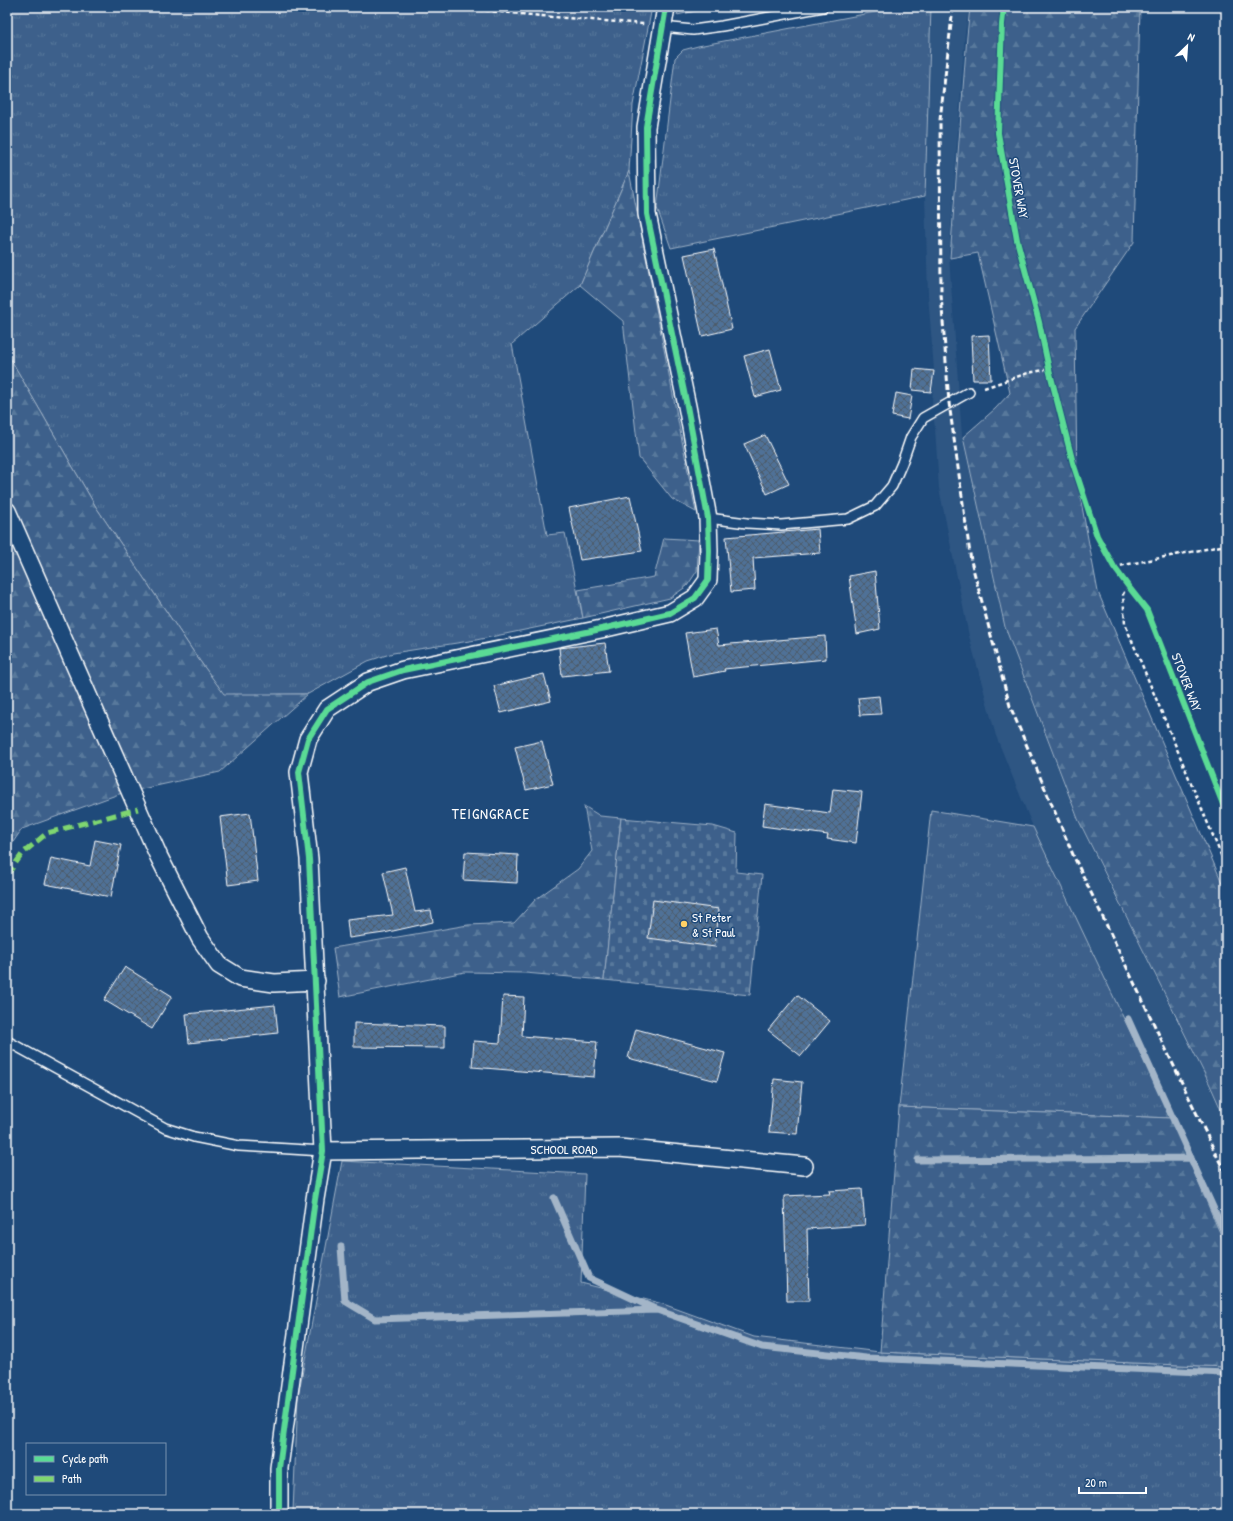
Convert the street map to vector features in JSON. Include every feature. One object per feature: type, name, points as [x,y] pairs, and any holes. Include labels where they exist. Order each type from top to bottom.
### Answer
[{"type":"street","points":[[280,1514],[279,1468],[315,1199],[324,1151],[309,859],[299,772],[308,739],[327,709],[368,682],[402,670],[606,628],[670,613],[695,598],[708,580],[710,551],[708,518],[687,406],[647,214],[646,126],[666,7]]},
{"type":"street","points":[[7,511],[159,857],[200,938],[219,965],[240,978],[274,983],[316,981]]},
{"type":"street","name":"SCHOOL ROAD","points":[[324,1151],[619,1148],[804,1166]]},
{"type":"lane","points":[[662,27],[693,30],[823,7]]},
{"type":"lane","points":[[708,518],[747,523],[781,525],[848,519],[875,506],[892,486],[911,437],[923,418],[969,392]]},
{"type":"lane","points":[[7,1041],[165,1128],[194,1137],[239,1146],[324,1151]]},
{"type":"path","points":[[451,7],[662,27]]},
{"type":"path","points":[[1047,361],[1051,376]]},
{"type":"path","points":[[969,392],[1028,373],[1049,369]]},
{"type":"path","points":[[1114,567],[1226,545]]},
{"type":"path","points":[[1111,560],[1119,573]]},
{"type":"path","points":[[1123,580],[1133,592]]},
{"type":"path","points":[[1128,586],[1123,594],[1125,624],[1226,868]]},
{"type":"shaded area","points":[[931,7],[969,7],[965,34],[949,257],[962,436],[1004,626],[1077,819],[1209,1085],[1226,1123],[1226,1247],[1171,1118],[1033,827],[996,736],[969,636],[939,488],[932,405],[934,370],[928,295],[925,196]]},
{"type":"green space","points":[[7,7],[652,7],[633,105],[629,171],[580,285],[512,344],[547,535],[565,533],[583,618],[476,640],[393,653],[368,661],[308,694],[224,695],[96,507],[7,353]]},
{"type":"green space","points":[[679,7],[715,7],[677,15]]},
{"type":"green space","points":[[901,7],[931,7],[925,196],[671,248],[657,208],[675,58],[683,50],[698,46]]},
{"type":"green space","points":[[970,7],[1140,7],[1134,242],[1075,328],[1077,480],[1098,592],[1226,892],[1226,1121],[1210,1085],[1078,819],[1005,627],[963,437],[995,409],[1010,393],[978,253],[950,258]]},
{"type":"green space","points":[[629,171],[696,512],[672,499],[639,458],[623,321],[580,285]]},
{"type":"green space","points":[[7,353],[96,507],[197,657],[224,694],[308,694],[220,772],[119,794],[22,829],[7,851]]},
{"type":"green space","points":[[664,538],[699,540],[697,571],[687,586],[670,598],[583,618],[578,590],[654,577]]},
{"type":"green space","points":[[584,806],[600,816],[621,818],[604,980],[525,973],[465,972],[340,997],[333,948],[468,925],[514,923],[536,899],[578,869],[592,851]]},
{"type":"green space","points":[[931,810],[1033,827],[1171,1118],[899,1107]]},
{"type":"green space","points":[[621,818],[713,826],[737,833],[736,872],[762,875],[750,995],[604,980]]},
{"type":"green space","points":[[899,1107],[1171,1118],[1226,1247],[1226,1367],[880,1352]]},
{"type":"green space","points":[[342,1161],[585,1174],[581,1283],[663,1304],[754,1337],[880,1352],[1226,1367],[1226,1514],[294,1514],[298,1397]]},
{"type":"building","points":[[714,249],[732,329],[702,336],[684,255]]},
{"type":"building","points":[[989,335],[991,380],[973,380],[971,336]]},
{"type":"building","points":[[770,349],[781,390],[755,397],[744,356]]},
{"type":"building","points":[[914,369],[934,371],[931,392],[912,390]]},
{"type":"building","points":[[896,393],[912,396],[908,419],[892,416]]},
{"type":"building","points":[[765,435],[789,484],[767,494],[744,444]]},
{"type":"building","points":[[630,496],[642,551],[580,560],[569,508]]},
{"type":"building","points":[[818,529],[820,553],[753,558],[755,590],[731,592],[726,537]]},
{"type":"building","points":[[875,571],[880,629],[857,634],[849,576]]},
{"type":"building","points":[[716,629],[719,645],[825,636],[826,659],[724,669],[725,671],[693,677],[685,633]]},
{"type":"building","points":[[605,643],[609,671],[562,676],[559,648]]},
{"type":"building","points":[[544,674],[551,701],[501,713],[494,686]]},
{"type":"building","points":[[879,696],[881,714],[860,715],[858,698]]},
{"type":"building","points":[[542,741],[553,784],[526,790],[515,747]]},
{"type":"building","points":[[833,789],[862,792],[856,843],[827,839],[828,835],[762,826],[765,804],[830,813]]},
{"type":"building","points":[[250,813],[258,881],[228,885],[220,817]]},
{"type":"building","points":[[95,840],[121,845],[111,897],[45,884],[51,858],[90,866]]},
{"type":"building","points":[[465,852],[518,855],[517,883],[463,880]]},
{"type":"building","points":[[405,867],[415,912],[431,910],[433,922],[384,933],[349,938],[347,920],[393,915],[383,872]]},
{"type":"building","name":"St Peter & St Paul","points":[[653,900],[719,909],[715,947],[648,938]]},
{"type":"building","points":[[125,967],[172,996],[152,1029],[104,1000]]},
{"type":"building","points":[[797,995],[830,1021],[801,1056],[768,1030]]},
{"type":"building","points":[[503,996],[524,997],[522,1036],[597,1042],[594,1077],[472,1067],[474,1041],[500,1043]]},
{"type":"building","points":[[275,1005],[278,1033],[189,1043],[186,1014]]},
{"type":"building","points":[[354,1023],[445,1026],[445,1048],[354,1047]]},
{"type":"building","points":[[636,1029],[725,1053],[717,1081],[628,1058]]},
{"type":"building","points":[[774,1079],[802,1082],[797,1134],[769,1132]]},
{"type":"building","points":[[862,1189],[865,1225],[807,1229],[809,1301],[787,1301],[784,1196],[830,1194],[829,1191]]},
{"type":"waterway","points":[[1128,1019],[1226,1236]]},
{"type":"waterway","points":[[918,1160],[1191,1158]]},
{"type":"waterway","points":[[554,1198],[589,1278],[655,1309]]},
{"type":"waterway","points":[[341,1247],[345,1301],[375,1319],[657,1310],[762,1347],[866,1358],[1226,1373]]},
{"type":"railway","points":[[953,7],[940,120],[941,294],[949,403],[971,561],[1010,706],[1074,857],[1226,1175]]},
{"type":"marked path","points":[[7,875],[23,853],[47,833],[138,809]]},
{"type":"cycle path","points":[[279,1514],[279,1468],[315,1199],[323,1151],[309,859],[299,772],[308,739],[327,709],[368,682],[403,670],[606,628],[670,613],[695,598],[708,580],[708,518],[687,406],[647,214],[646,127],[666,7]]},
{"type":"cycle path","name":"STOVER WAY","points":[[1004,7],[998,133],[1017,240],[1039,322],[1049,369],[1073,463],[1097,536],[1114,567],[1147,610],[1226,812]]},
{"type":"place","name":"St Peter & St Paul","points":[[684,924]]},
{"type":"district","name":"TEIGNGRACE","points":[[491,813]]}]
